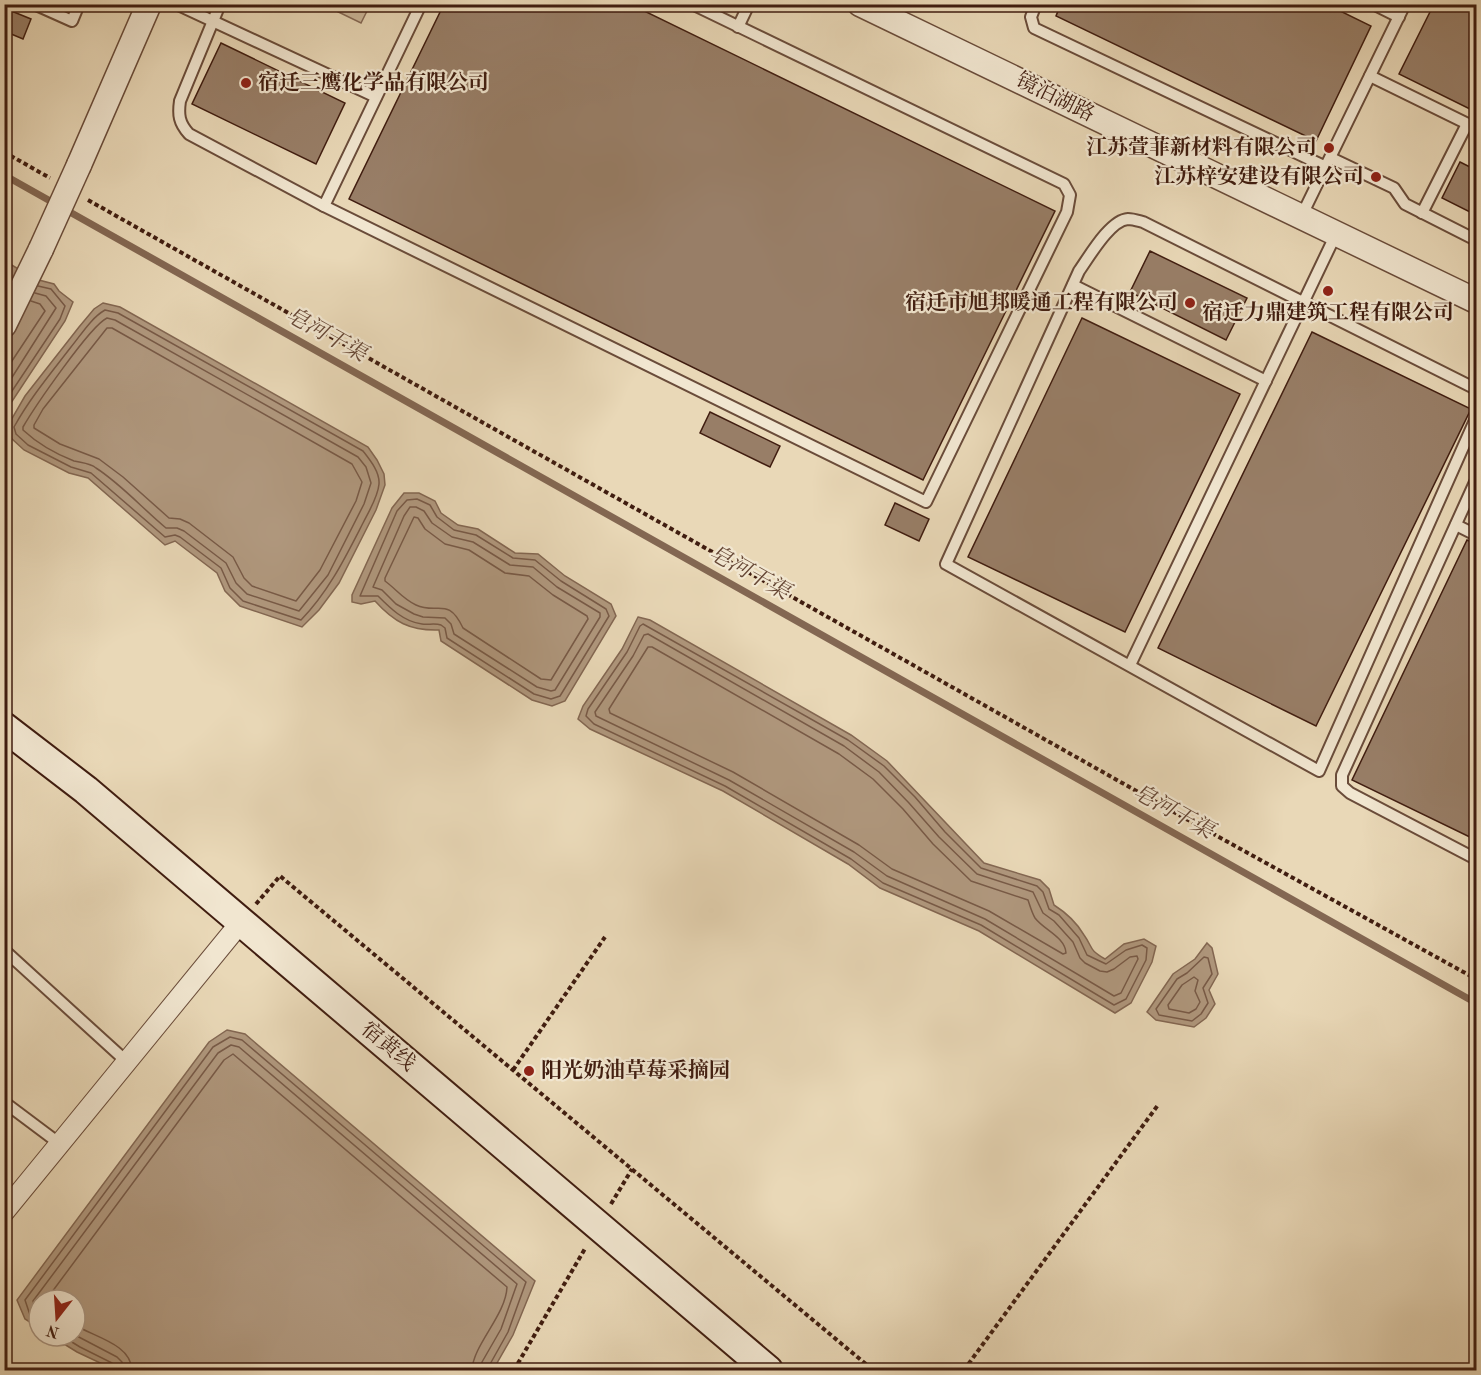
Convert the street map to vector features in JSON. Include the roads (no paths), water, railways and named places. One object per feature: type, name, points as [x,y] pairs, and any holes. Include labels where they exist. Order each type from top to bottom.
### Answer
[{"type":"main road","name":"宿黄线","points":[[4,727],[86,790],[768,1371]]},
{"type":"street","points":[[4,325],[79,165],[149,4]]},
{"type":"street","name":"镜泊湖路","points":[[860,4],[1476,301]]},
{"type":"street","points":[[4,1212],[241,922]]},
{"type":"lane","points":[[34,4],[72,21],[79,4]]},
{"type":"lane","points":[[176,4],[376,97]]},
{"type":"lane","points":[[220,4],[180,101],[178,114],[181,124],[189,134],[324,206],[926,502],[1067,212],[1070,195],[1064,184],[692,4]]},
{"type":"lane","points":[[324,206],[421,4]]},
{"type":"lane","points":[[738,27],[749,4]]},
{"type":"lane","points":[[1036,4],[1031,17],[1034,28],[1328,162],[1394,188],[1405,204],[1476,240]]},
{"type":"lane","points":[[1373,4],[1399,17]]},
{"type":"lane","points":[[1301,217],[1405,4]]},
{"type":"lane","points":[[1370,76],[1472,126],[1422,213]]},
{"type":"lane","points":[[1476,389],[1143,222],[1127,219],[1115,225],[1104,236],[1079,271],[946,564],[1319,771],[1476,418]]},
{"type":"lane","points":[[1130,665],[1336,234]]},
{"type":"lane","points":[[1073,285],[1266,381]]},
{"type":"lane","points":[[1476,480],[1342,775],[1342,786],[1350,793],[1476,859]]},
{"type":"lane","points":[[1456,525],[1476,535]]},
{"type":"lane","points":[[4,950],[127,1062]]},
{"type":"lane","points":[[4,1102],[60,1144]]},
{"type":"water","points":[[5,261],[35,279],[54,284],[73,302],[65,321],[5,412]]},
{"type":"water","points":[[103,303],[120,307],[368,447],[377,460],[384,474],[385,485],[376,510],[339,583],[319,610],[302,627],[240,606],[225,591],[217,573],[175,541],[165,545],[88,478],[69,473],[24,450],[10,437],[7,427],[25,396],[94,309]]},
{"type":"water","points":[[404,493],[419,493],[435,501],[441,513],[458,525],[478,529],[515,553],[538,554],[565,576],[611,604],[616,616],[565,701],[552,706],[532,700],[441,641],[439,630],[419,629],[403,624],[389,615],[375,601],[361,604],[352,602],[352,595],[392,508]]},
{"type":"water","points":[[638,617],[650,620],[851,735],[887,761],[984,863],[1040,880],[1049,889],[1054,905],[1074,922],[1100,956],[1105,959],[1124,944],[1144,939],[1156,946],[1152,962],[1131,1003],[1115,1013],[979,931],[880,888],[848,864],[723,791],[590,729],[578,719],[583,706],[622,649]]},
{"type":"water","points":[[1207,943],[1212,948],[1218,974],[1209,990],[1215,1004],[1206,1018],[1194,1027],[1156,1020],[1147,1012],[1173,974],[1195,959]]},
{"type":"water","points":[[227,1030],[245,1034],[535,1281],[513,1335],[493,1370],[115,1370],[70,1348],[87,1348],[87,1288],[27,1288],[27,1320],[25,1319],[17,1300],[209,1042]]},
{"type":"waterway","name":"皂河干渠","points":[[4,175],[1476,1003]]},
{"type":"place","name":"宿迁三鹰化学品有限公司","points":[[246,83]]},
{"type":"place","name":"江苏萱菲新材料有限公司","points":[[1329,148]]},
{"type":"place","name":"江苏梓安建设有限公司","points":[[1376,177]]},
{"type":"place","name":"宿迁力鼎建筑工程有限公司","points":[[1328,291]]},
{"type":"place","name":"宿迁市旭邦暖通工程有限公司","points":[[1190,303]]},
{"type":"place","name":"阳光奶油草莓采摘园","points":[[529,1071]]}]
